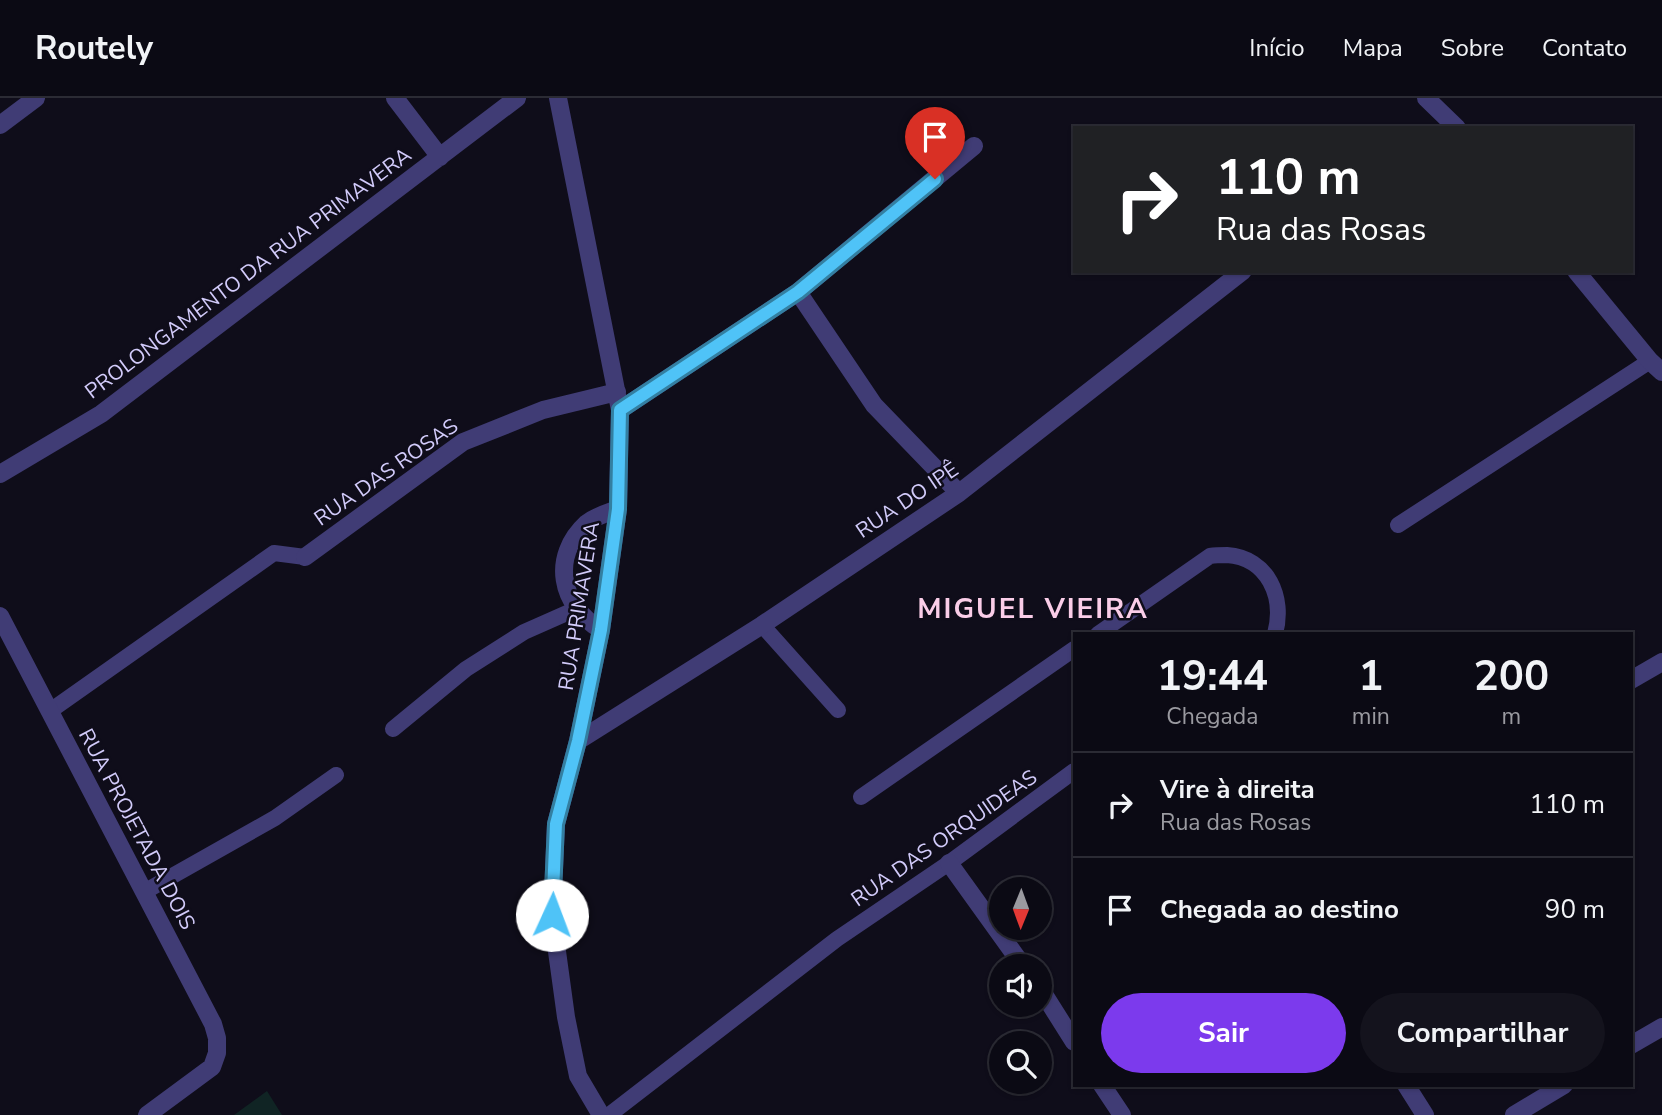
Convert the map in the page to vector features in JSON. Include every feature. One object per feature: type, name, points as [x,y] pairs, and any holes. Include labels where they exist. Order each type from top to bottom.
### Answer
[{"type":"street","points":[[0,125],[36,98]]},
{"type":"street","points":[[395,98],[440,157]]},
{"type":"street","name":"PROLONGAMENTO DA RUA PRIMAVERA","points":[[0,474],[102,415],[517,98]]},
{"type":"street","name":"RUA PRIMAVERA","points":[[558,98],[618,401],[618,509],[601,630],[578,741],[556,824],[552,915],[566,1017],[578,1076],[601,1115]]},
{"type":"street","points":[[1426,98],[1450,125]]},
{"type":"street","name":"RUA DAS ROSAS","points":[[305,557],[463,442],[543,410],[618,401],[798,292],[974,146]]},
{"type":"street","name":"RUA DO IPÊ","points":[[578,741],[762,625],[959,493],[1240,273]]},
{"type":"street","points":[[1578,273],[1656,367]]},
{"type":"street","points":[[798,292],[874,405],[959,493]]},
{"type":"street","points":[[601,630],[591,625],[570,600],[564,569],[574,538],[588,522],[618,509]]},
{"type":"street","name":"RUA PROJETADA DOIS","points":[[0,616],[213,1024],[217,1053],[212,1067],[172,1097]]},
{"type":"street","points":[[1633,679],[1662,663]]},
{"type":"street","points":[[949,863],[1014,954]]},
{"type":"street","points":[[1052,1007],[1073,1040]]},
{"type":"street","points":[[1633,1044],[1662,1027]]},
{"type":"street","points":[[1103,1087],[1122,1115]]},
{"type":"street","points":[[1407,1087],[1425,1115]]},
{"type":"street","points":[[1514,1115],[1561,1087]]},
{"type":"street","points":[[147,1115],[172,1097]]},
{"type":"street","points":[[164,1115],[172,1097]]},
{"type":"lane","points":[[1398,525],[1656,367]]},
{"type":"lane","points":[[50,711],[274,553],[305,557]]},
{"type":"lane","points":[[1101,632],[1210,556],[1228,555],[1246,560],[1262,570],[1273,585],[1279,603],[1276,632]]},
{"type":"lane","points":[[393,729],[466,669],[524,632],[576,609]]},
{"type":"lane","points":[[762,625],[838,710]]},
{"type":"lane","points":[[861,797],[1073,650]]},
{"type":"lane","name":"RUA DAS ORQUIDEAS","points":[[609,1115],[837,939],[949,863],[1073,772]]},
{"type":"lane","points":[[144,892],[275,818],[336,775]]},
{"type":"green space","points":[[267,1091],[282,1115],[234,1115]]},
{"type":"district","name":"MIGUEL VIEIRA","points":[[1033,608]]},
{"type":"route","points":[[552,915],[556,824],[578,741],[601,630],[618,509],[620,410],[798,292],[935,179]]}]
